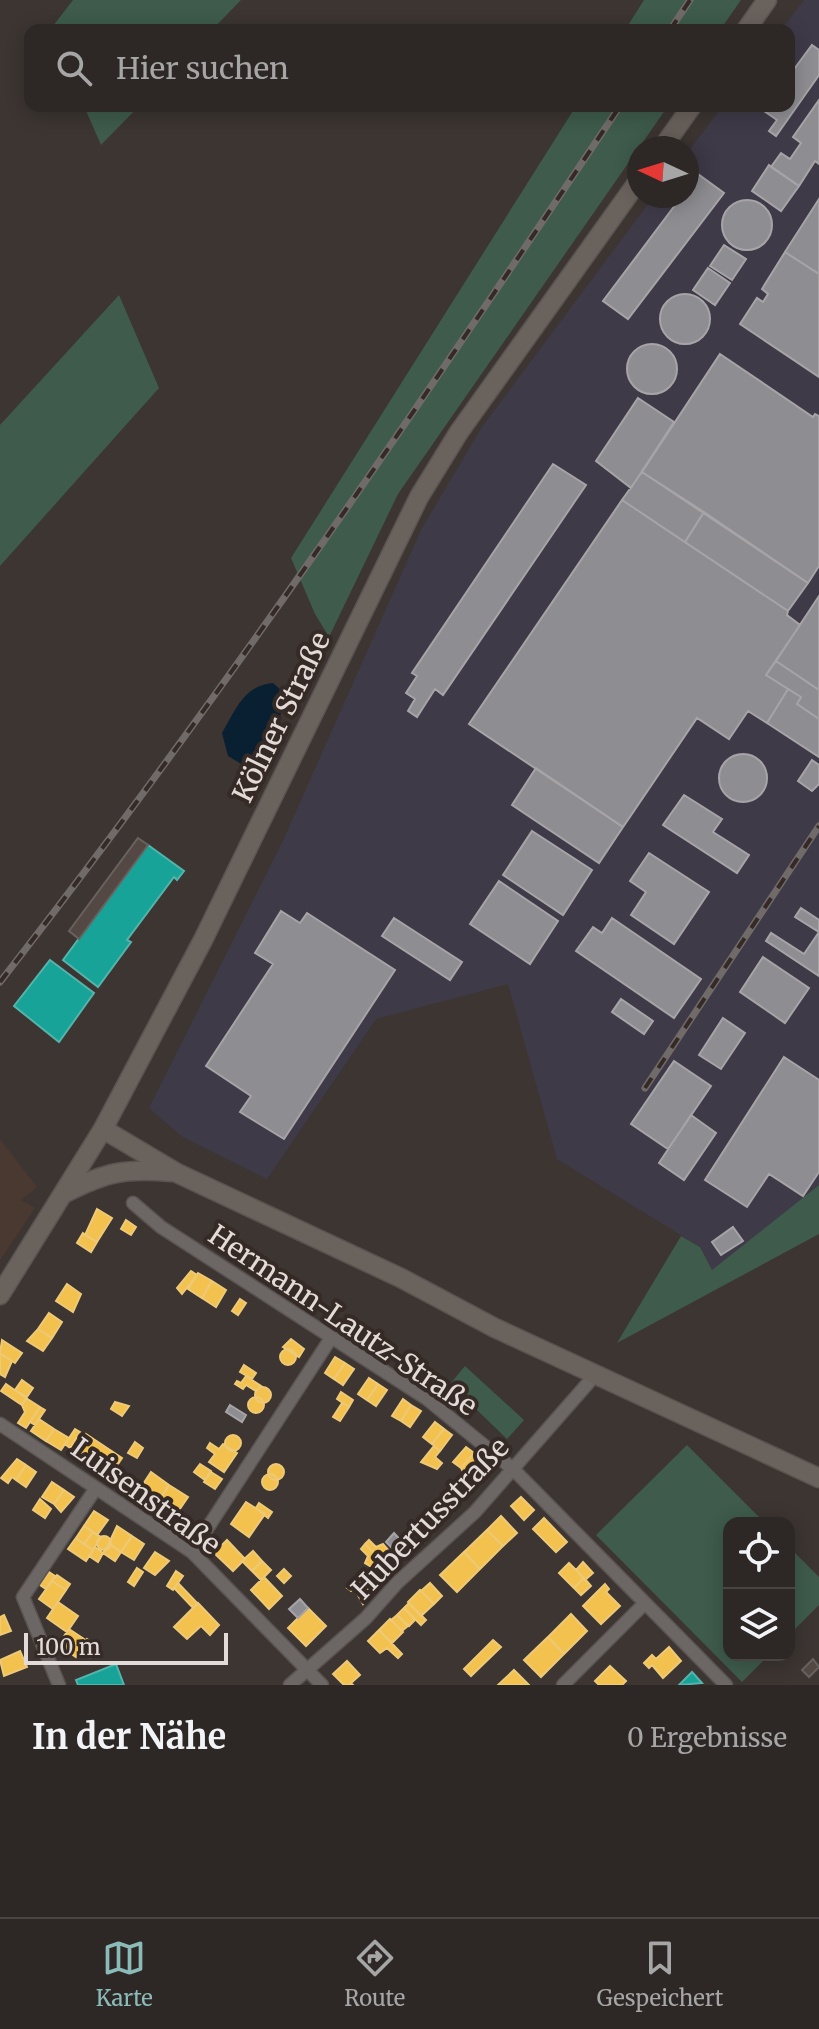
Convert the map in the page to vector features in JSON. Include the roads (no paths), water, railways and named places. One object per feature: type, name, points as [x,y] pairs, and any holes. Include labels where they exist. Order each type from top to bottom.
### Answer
[{"type":"main road","points":[[750,24],[767,0]]},
{"type":"main road","points":[[671,136],[688,112]]},
{"type":"main road","name":"Kölner Straße","points":[[0,1295],[103,1129],[210,927],[419,497],[459,432],[627,197]]},
{"type":"main road","points":[[103,1129],[177,1173],[819,1478]]},
{"type":"main road","points":[[63,1194],[108,1172],[131,1168],[177,1173]]},
{"type":"street","name":"Hermann-Lautz-Straße","points":[[133,1203],[161,1227],[427,1399],[513,1469],[726,1685]]},
{"type":"street","points":[[192,1552],[331,1338]]},
{"type":"street","name":"Hubertusstraße","points":[[290,1685],[366,1618],[397,1583],[475,1512],[596,1374]]},
{"type":"street","name":"Luisenstraße","points":[[0,1424],[192,1552],[322,1685]]},
{"type":"street","points":[[59,1685],[23,1597],[96,1488]]},
{"type":"street","points":[[563,1685],[645,1603]]},
{"type":"water","points":[[273,683],[283,692],[282,711],[260,765],[248,768],[228,756],[222,733],[248,694]]},
{"type":"railway","points":[[674,24],[690,0]]},
{"type":"railway","points":[[0,982],[162,768],[318,550],[616,112]]},
{"type":"railway","points":[[645,1088],[819,826]]}]
